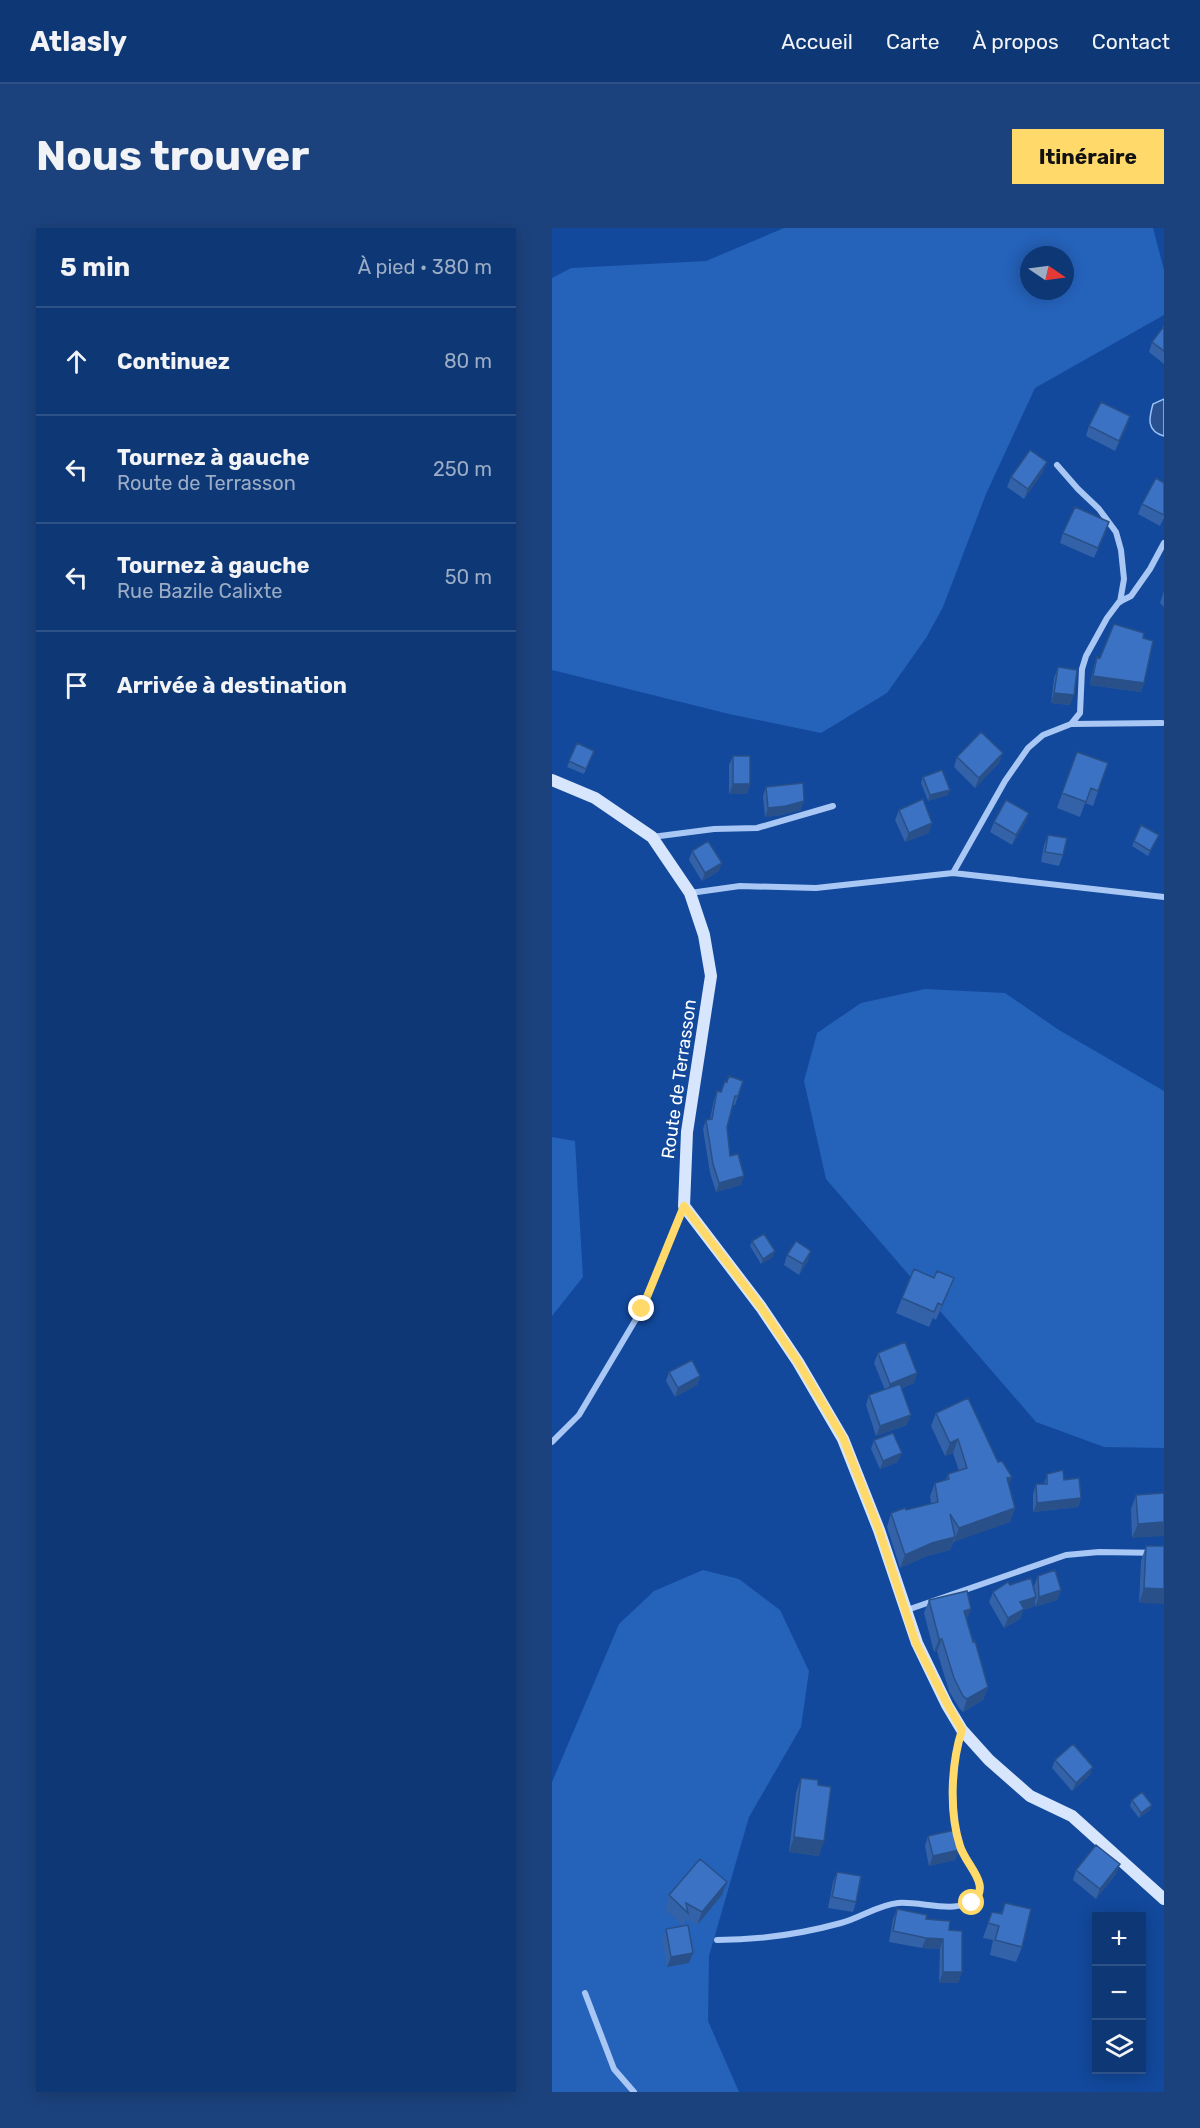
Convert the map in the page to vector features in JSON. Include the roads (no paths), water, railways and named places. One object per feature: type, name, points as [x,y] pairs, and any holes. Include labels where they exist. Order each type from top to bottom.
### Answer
[{"type":"street","points":[[1057,465],[1099,509],[1116,532],[1121,550],[1124,579],[1119,602],[1107,618],[1086,656],[1082,669],[1080,713],[1071,724]]},
{"type":"street","points":[[1119,602],[1131,596],[1150,569],[1164,543]]},
{"type":"street","points":[[953,873],[1005,781],[1028,748],[1043,735],[1071,724],[1162,723]]},
{"type":"street","name":"Route de Terrasson","points":[[552,780],[595,798],[652,837],[690,893],[704,935],[711,976],[687,1132],[684,1206]]},
{"type":"street","points":[[652,837],[714,829],[757,828],[833,806]]},
{"type":"street","points":[[690,893],[740,886],[816,888],[953,873],[1164,897]]},
{"type":"street","points":[[552,1442],[579,1415],[642,1309],[684,1206]]},
{"type":"street","points":[[684,1206],[761,1307],[792,1353],[843,1438],[879,1530],[916,1643],[962,1730],[990,1760],[1030,1796],[1072,1816],[1164,1899]]},
{"type":"street","points":[[906,1610],[1066,1555],[1099,1552],[1164,1554]]},
{"type":"street","points":[[717,1940],[786,1935],[843,1923],[897,1903],[960,1906],[972,1903],[979,1897],[980,1882],[960,1848],[955,1827],[953,1772],[955,1751],[962,1730]]},
{"type":"street","points":[[585,1993],[614,2069],[634,2092]]}]
